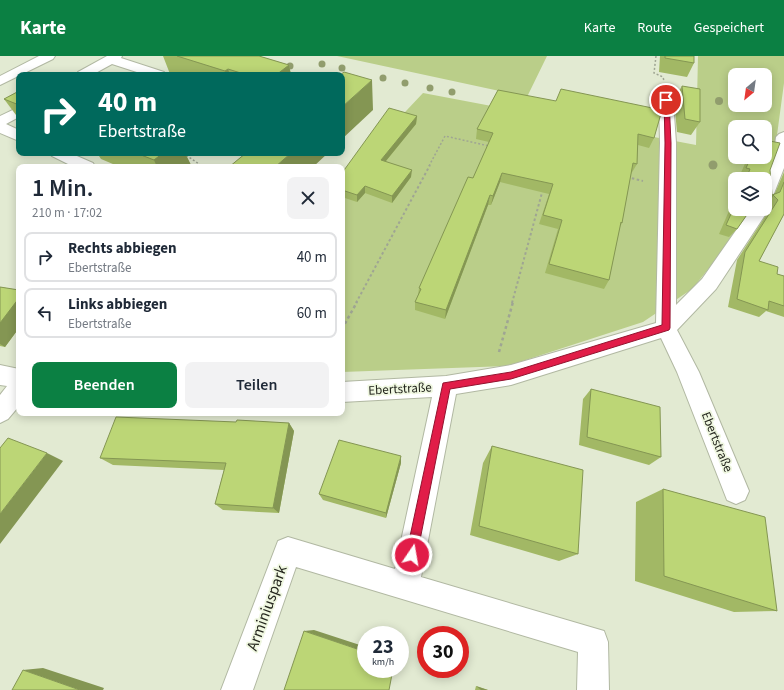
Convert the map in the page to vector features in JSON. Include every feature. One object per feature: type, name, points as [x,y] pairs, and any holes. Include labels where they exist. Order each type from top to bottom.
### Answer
[{"type":"street","points":[[18,72],[49,56]]},
{"type":"street","points":[[88,72],[113,57],[151,72]]},
{"type":"street","points":[[0,81],[16,73]]},
{"type":"street","name":"Ebertstraße","points":[[666,100],[668,143],[666,328],[688,372],[736,491]]},
{"type":"street","points":[[0,122],[16,113]]},
{"type":"street","points":[[0,127],[16,135]]},
{"type":"street","points":[[772,178],[782,153],[784,137]]},
{"type":"street","points":[[63,156],[81,164]]},
{"type":"street","name":"Ebertstraße","points":[[345,392],[446,386],[511,376],[666,328],[708,284],[755,216]]},
{"type":"street","points":[[0,375],[16,378]]},
{"type":"street","points":[[405,586],[446,386]]},
{"type":"street","points":[[0,412],[16,393]]},
{"type":"street","name":"Arminiuspark","points":[[238,690],[288,551],[594,642],[593,690]]},
{"type":"path","points":[[656,56],[654,73],[663,77],[666,100]]},
{"type":"path","points":[[345,323],[445,136],[491,146]]},
{"type":"path","points":[[188,156],[200,164]]},
{"type":"path","points":[[621,176],[667,186]]},
{"type":"path","points":[[498,354],[545,182]]},
{"type":"green space","points":[[337,56],[547,56],[527,97]]},
{"type":"green space","points":[[698,56],[784,56],[784,83],[775,150],[772,158],[772,120],[728,120],[728,164],[770,164],[767,172],[728,172],[728,216],[747,216],[733,239],[692,289],[643,322],[507,366],[345,372],[345,176],[423,93],[696,145]]},
{"type":"building","points":[[177,56],[259,56],[289,65],[280,72],[238,72],[228,69],[225,71]]},
{"type":"building","points":[[665,56],[694,56],[694,63],[665,58]]},
{"type":"building","points":[[345,72],[372,80],[345,104]]},
{"type":"building","points":[[682,86],[700,89],[700,122],[685,119]]},
{"type":"building","points":[[561,89],[662,110],[654,138],[638,134],[637,164],[633,163],[622,223],[621,222],[609,280],[549,264],[562,220],[543,215],[553,184],[502,173],[493,196],[490,195],[446,310],[415,302],[421,289],[419,288],[468,177],[473,178],[493,133],[477,129],[498,90],[556,101]]},
{"type":"building","points":[[16,93],[16,104],[4,99]]},
{"type":"building","points":[[389,108],[417,116],[381,160],[412,170],[392,196],[365,186],[357,195],[345,191],[345,169]]},
{"type":"building","points":[[772,141],[780,143],[770,172],[749,172],[750,169],[746,168],[748,164],[772,164]]},
{"type":"building","points":[[144,156],[159,156],[154,160]]},
{"type":"building","points":[[242,156],[288,156],[278,164],[233,164]]},
{"type":"building","points":[[784,182],[784,214],[759,261],[778,267],[777,274],[784,276],[784,306],[769,301],[768,310],[737,299],[745,252],[768,216],[772,216],[772,209],[778,200],[773,195],[772,197],[772,195],[780,192]]},
{"type":"building","points":[[730,216],[746,216],[737,229],[726,225]]},
{"type":"building","points":[[0,287],[16,290],[16,302],[0,323]]},
{"type":"building","points":[[591,389],[660,407],[661,457],[587,437]]},
{"type":"building","points":[[116,417],[289,423],[273,508],[215,504],[226,463],[100,458]]},
{"type":"building","points":[[8,438],[47,453],[0,514],[0,448]]},
{"type":"building","points":[[339,440],[401,456],[386,513],[319,494]]},
{"type":"building","points":[[492,446],[583,470],[578,554],[479,526]]},
{"type":"building","points":[[663,489],[765,517],[777,611],[664,576]]},
{"type":"building","points":[[304,631],[357,649],[357,678],[391,678],[389,690],[284,690]]},
{"type":"building","points":[[23,670],[80,690],[12,690]]},
{"type":"route","points":[[412,555],[446,386],[511,376],[666,328],[668,143],[666,100]]}]
